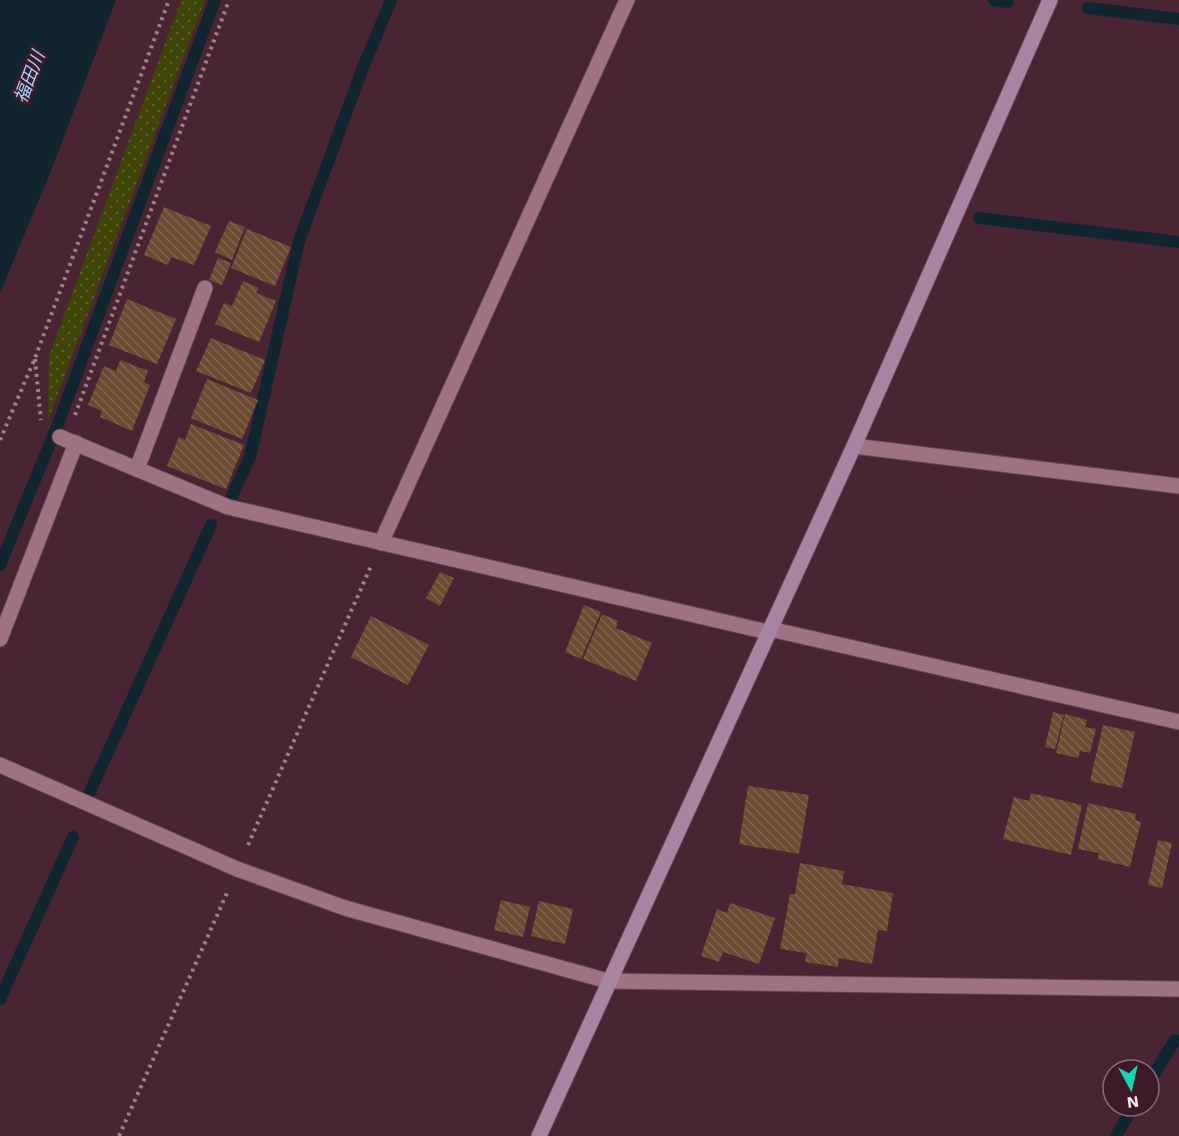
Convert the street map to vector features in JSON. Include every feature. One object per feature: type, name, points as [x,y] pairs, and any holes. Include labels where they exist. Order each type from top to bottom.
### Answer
[{"type":"street","points":[[381,543],[627,0]]},
{"type":"street","points":[[539,1136],[854,446],[1050,0]]},
{"type":"street","points":[[137,469],[205,288]]},
{"type":"street","points":[[0,639],[67,440],[228,507],[1179,722]]},
{"type":"street","points":[[854,446],[1179,486]]},
{"type":"street","points":[[0,765],[237,870],[345,908],[608,981],[1179,989]]},
{"type":"path","points":[[0,440],[35,358],[169,0]]},
{"type":"path","points":[[67,440],[230,0]]},
{"type":"path","points":[[35,358],[42,430]]},
{"type":"path","points":[[119,1136],[381,543]]},
{"type":"green space","points":[[181,0],[205,0],[48,421],[49,356]]},
{"type":"water","name":"福田川","points":[[0,0],[116,0],[51,171],[0,293]]},
{"type":"building","points":[[164,207],[211,226],[194,265],[171,257],[168,265],[144,255]]},
{"type":"building","points":[[229,221],[245,227],[232,260],[215,252]]},
{"type":"building","points":[[247,229],[291,247],[275,286],[231,268]]},
{"type":"building","points":[[218,258],[231,263],[222,285],[209,280]]},
{"type":"building","points":[[243,281],[259,288],[256,293],[276,301],[259,342],[215,324],[224,303],[232,306]]},
{"type":"building","points":[[127,299],[176,319],[157,364],[109,345]]},
{"type":"building","points":[[211,338],[265,360],[251,393],[196,371]]},
{"type":"building","points":[[120,360],[148,371],[144,382],[150,385],[132,431],[100,417],[102,411],[88,405],[104,366],[116,371]]},
{"type":"building","points":[[207,379],[258,400],[242,439],[191,418]]},
{"type":"building","points":[[191,424],[244,445],[226,489],[167,466],[179,437],[185,440]]},
{"type":"building","points":[[440,572],[454,578],[440,606],[426,598]]},
{"type":"building","points":[[584,605],[601,612],[581,659],[565,652]]},
{"type":"building","points":[[602,614],[618,621],[616,628],[652,643],[636,681],[583,659]]},
{"type":"building","points":[[371,616],[429,645],[408,685],[351,657]]},
{"type":"building","points":[[1053,712],[1064,715],[1055,749],[1045,747]]},
{"type":"building","points":[[1065,714],[1087,720],[1085,727],[1096,729],[1090,753],[1080,751],[1078,758],[1056,753]]},
{"type":"building","points":[[1103,725],[1135,732],[1122,788],[1090,781]]},
{"type":"building","points":[[748,786],[809,795],[799,854],[739,844]]},
{"type":"building","points":[[1031,793],[1082,805],[1071,855],[1003,839],[1014,797],[1029,801]]},
{"type":"building","points":[[1088,803],[1136,814],[1135,820],[1141,822],[1130,867],[1098,859],[1099,853],[1078,849]]},
{"type":"building","points":[[1158,840],[1172,843],[1162,888],[1148,885]]},
{"type":"building","points":[[800,863],[844,871],[842,884],[893,893],[887,931],[878,930],[872,964],[839,958],[838,967],[805,962],[807,953],[780,949],[790,894],[795,894]]},
{"type":"building","points":[[501,900],[530,907],[523,937],[494,930]]},
{"type":"building","points":[[539,901],[573,909],[565,944],[531,936]]},
{"type":"building","points":[[730,903],[775,918],[759,964],[723,952],[719,962],[701,956],[717,909],[727,913]]},
{"type":"waterway","points":[[0,565],[58,424],[215,0]]},
{"type":"waterway","points":[[231,498],[250,457],[299,241],[362,70],[391,0]]},
{"type":"waterway","points":[[994,0],[1008,2]]},
{"type":"waterway","points":[[1088,8],[1179,19]]},
{"type":"waterway","points":[[979,218],[1179,242]]},
{"type":"waterway","points":[[88,796],[211,525]]},
{"type":"waterway","points":[[0,999],[73,837]]},
{"type":"waterway","points":[[1161,1063],[1175,1040]]},
{"type":"waterway","points":[[1116,1136],[1127,1118]]}]
